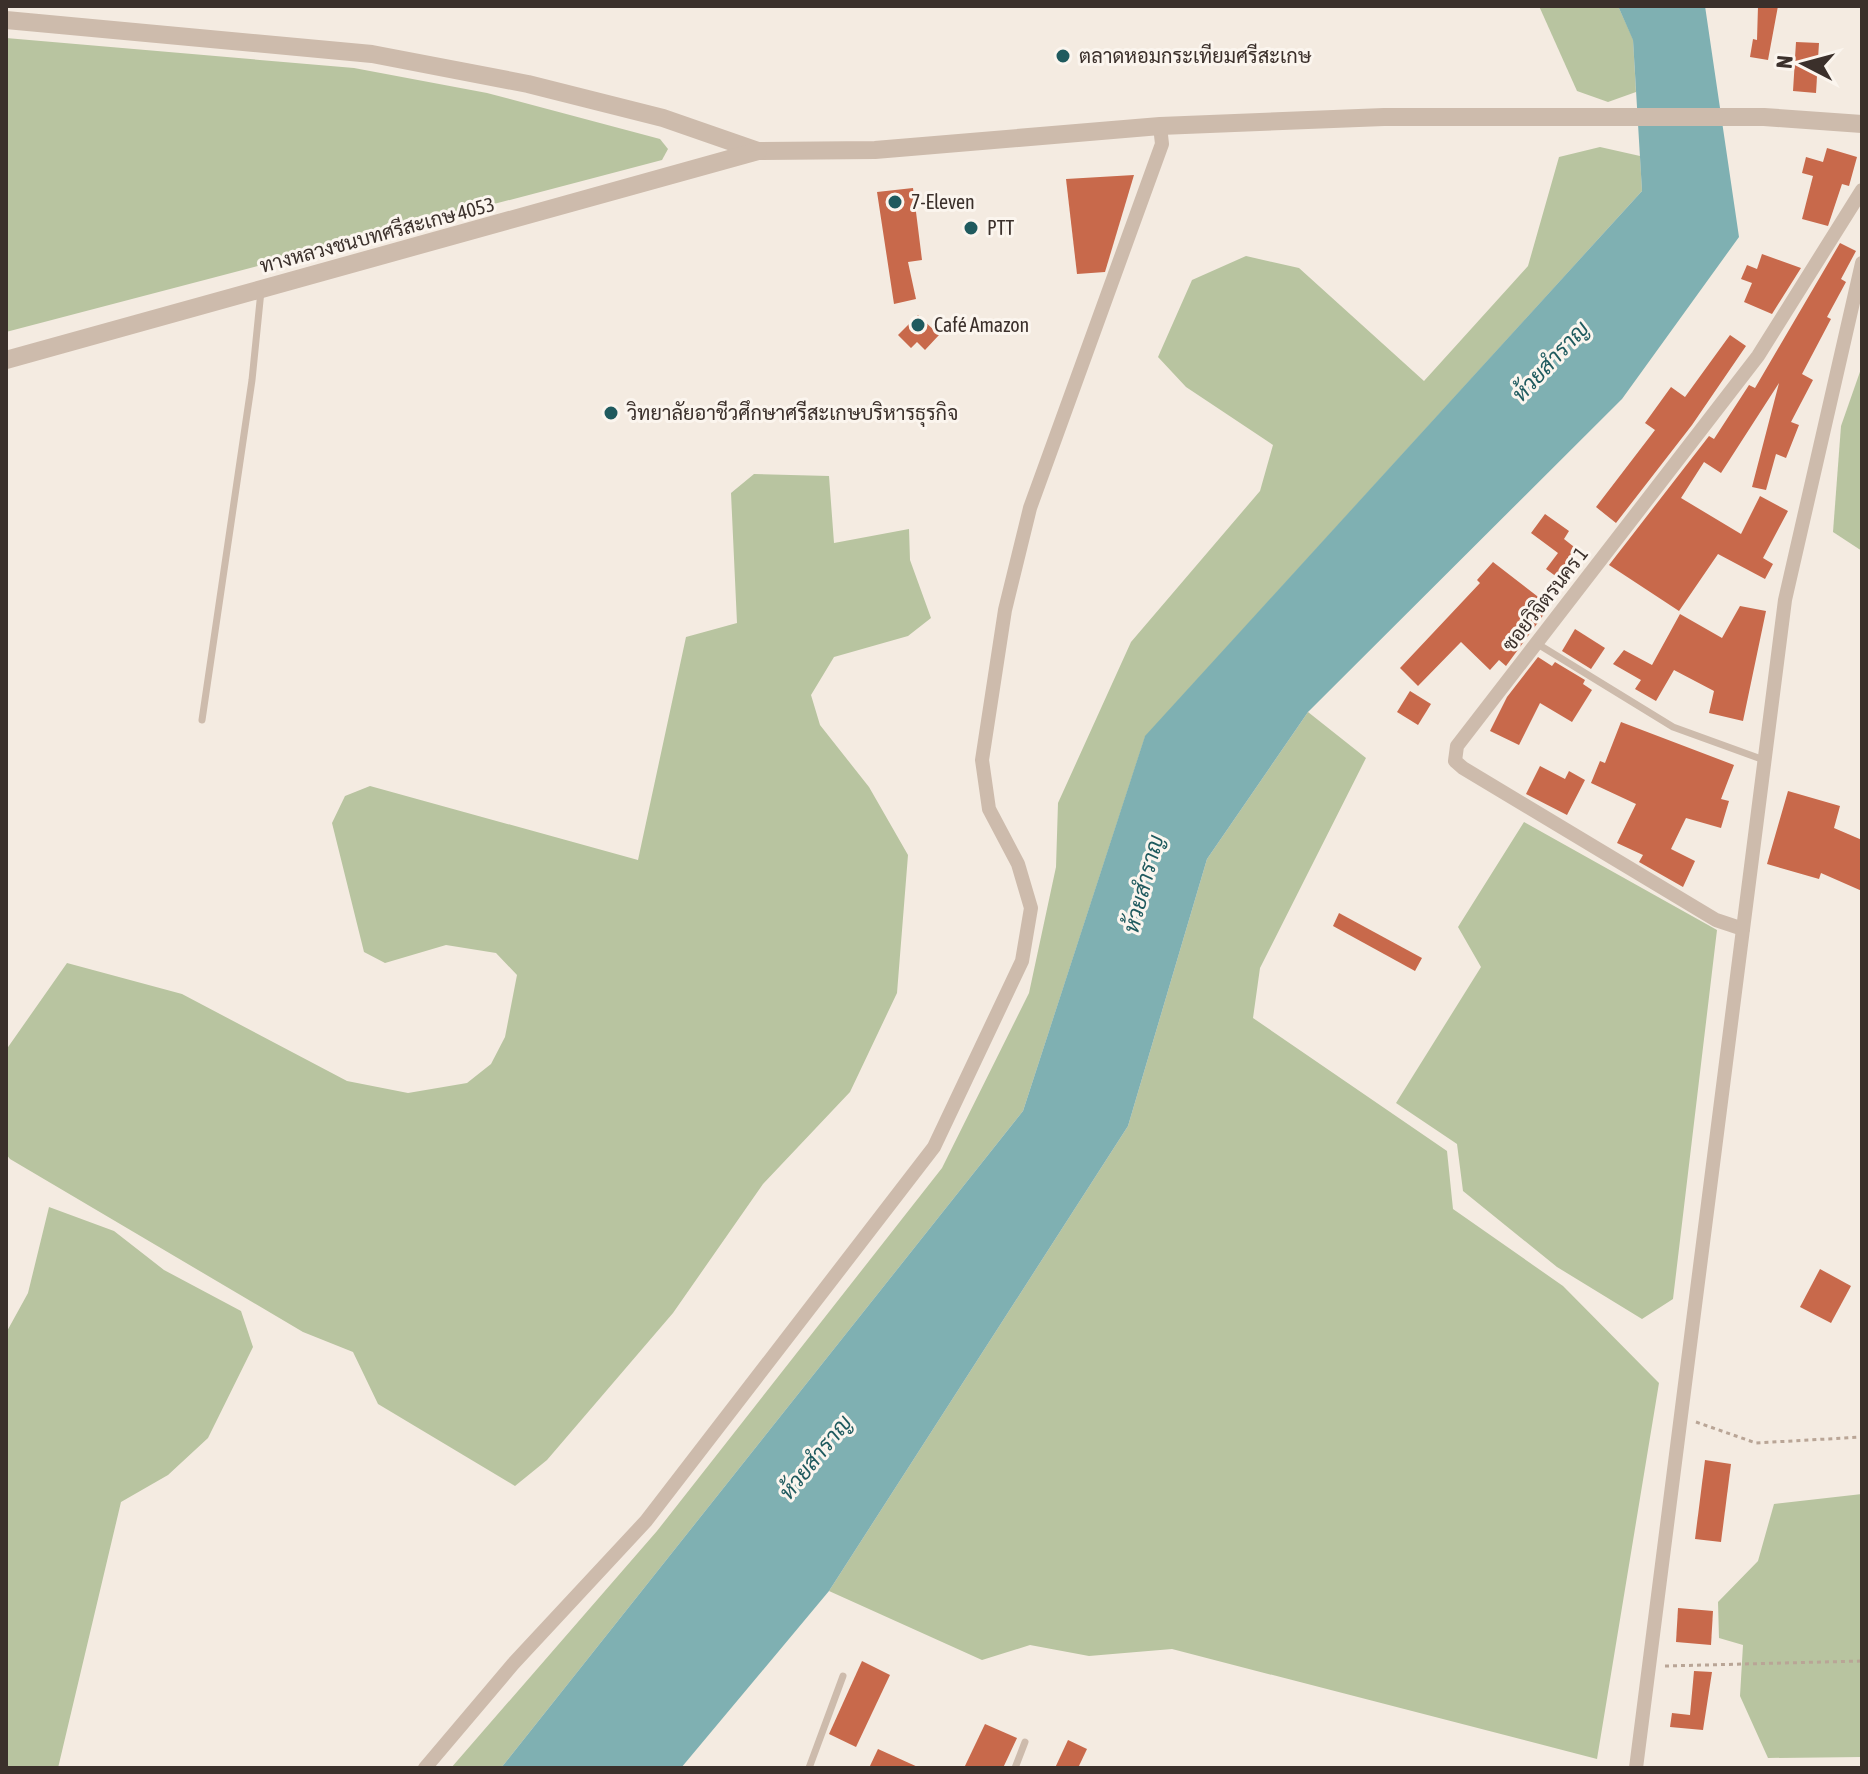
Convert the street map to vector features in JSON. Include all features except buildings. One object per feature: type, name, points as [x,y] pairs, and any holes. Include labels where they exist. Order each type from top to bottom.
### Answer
[{"type":"street","points":[[6,20],[372,54],[528,84],[663,118],[758,151],[875,150],[1160,126],[1384,117],[1764,117],[1862,124]]},
{"type":"street","points":[[425,1768],[513,1664],[646,1521],[934,1147],[1022,961],[1031,908],[1018,864],[989,809],[982,760],[1005,610],[1030,508],[1162,144],[1160,126]]},
{"type":"street","name":"ทางหลวงชนบทศรีสะเกษ 4053","points":[[6,360],[758,151]]},
{"type":"street","name":"ซอยวิจิตรนคร 1","points":[[1743,929],[1716,920],[1455,761],[1457,746],[1758,356],[1862,190]]},
{"type":"street","points":[[1636,1768],[1785,600],[1862,263]]},
{"type":"lane","points":[[202,720],[252,380],[261,290]]},
{"type":"lane","points":[[1536,643],[1673,727],[1764,760]]},
{"type":"lane","points":[[809,1768],[843,1676]]},
{"type":"lane","points":[[1015,1768],[1025,1742]]},
{"type":"path","points":[[1681,1416],[1756,1443],[1862,1437]]},
{"type":"path","points":[[1649,1667],[1862,1661]]},
{"type":"green space","points":[[1539,6],[1618,6],[1633,39],[1636,92],[1608,102],[1577,91]]},
{"type":"green space","points":[[6,38],[354,68],[487,93],[660,139],[668,149],[662,160],[6,332]]},
{"type":"green space","points":[[1600,147],[1640,156],[1642,191],[1145,737],[1023,1111],[501,1768],[451,1768],[657,1531],[942,1168],[1029,993],[1056,867],[1058,803],[1131,642],[1260,491],[1273,445],[1186,387],[1158,357],[1192,280],[1246,256],[1299,268],[1424,381],[1528,266],[1559,157]]},
{"type":"green space","points":[[1862,366],[1862,551],[1833,532],[1841,426]]},
{"type":"green space","points":[[754,474],[829,476],[834,543],[909,529],[910,560],[931,618],[908,636],[834,657],[811,695],[820,725],[869,787],[908,855],[897,993],[850,1092],[763,1184],[673,1313],[547,1460],[515,1486],[378,1404],[353,1352],[303,1332],[10,1159],[6,1154],[6,1050],[67,963],[182,994],[347,1081],[408,1093],[467,1083],[491,1064],[505,1037],[517,975],[496,953],[446,945],[385,963],[364,952],[332,823],[345,796],[370,786],[638,860],[686,637],[737,623],[731,493]]},
{"type":"green space","points":[[1308,712],[1366,758],[1260,968],[1253,1018],[1447,1151],[1453,1209],[1563,1286],[1659,1383],[1597,1759],[1172,1649],[1089,1656],[1030,1645],[982,1660],[829,1591],[1128,1126],[1207,859]]},
{"type":"green space","points":[[1524,822],[1717,930],[1673,1299],[1642,1319],[1557,1267],[1463,1191],[1457,1144],[1396,1103],[1481,967],[1458,927]]},
{"type":"green space","points":[[49,1207],[114,1231],[164,1270],[241,1311],[253,1347],[208,1438],[168,1475],[121,1502],[58,1768],[6,1768],[6,1333],[28,1293]]},
{"type":"green space","points":[[1862,1494],[1862,1757],[1768,1758],[1740,1696],[1743,1645],[1719,1638],[1718,1602],[1758,1561],[1774,1504]]},
{"type":"water","name":"ห้วยสำราญ","points":[[1618,6],[1705,6],[1739,237],[1622,399],[1308,712],[1207,859],[1128,1126],[829,1591],[681,1768],[501,1768],[1023,1111],[1145,736],[1642,191],[1633,40]]},
{"type":"place","name":"ตลาดหอมกระเทียมศรีสะเกษ","points":[[1063,56]]},
{"type":"place","name":"7-Eleven","points":[[895,202]]},
{"type":"place","name":"PTT","points":[[971,228]]},
{"type":"place","name":"Café Amazon","points":[[918,325]]},
{"type":"place","name":"วิทยาลัยอาชีวศึกษาศรีสะเกษบริหารธุรกิจ","points":[[611,413]]}]
